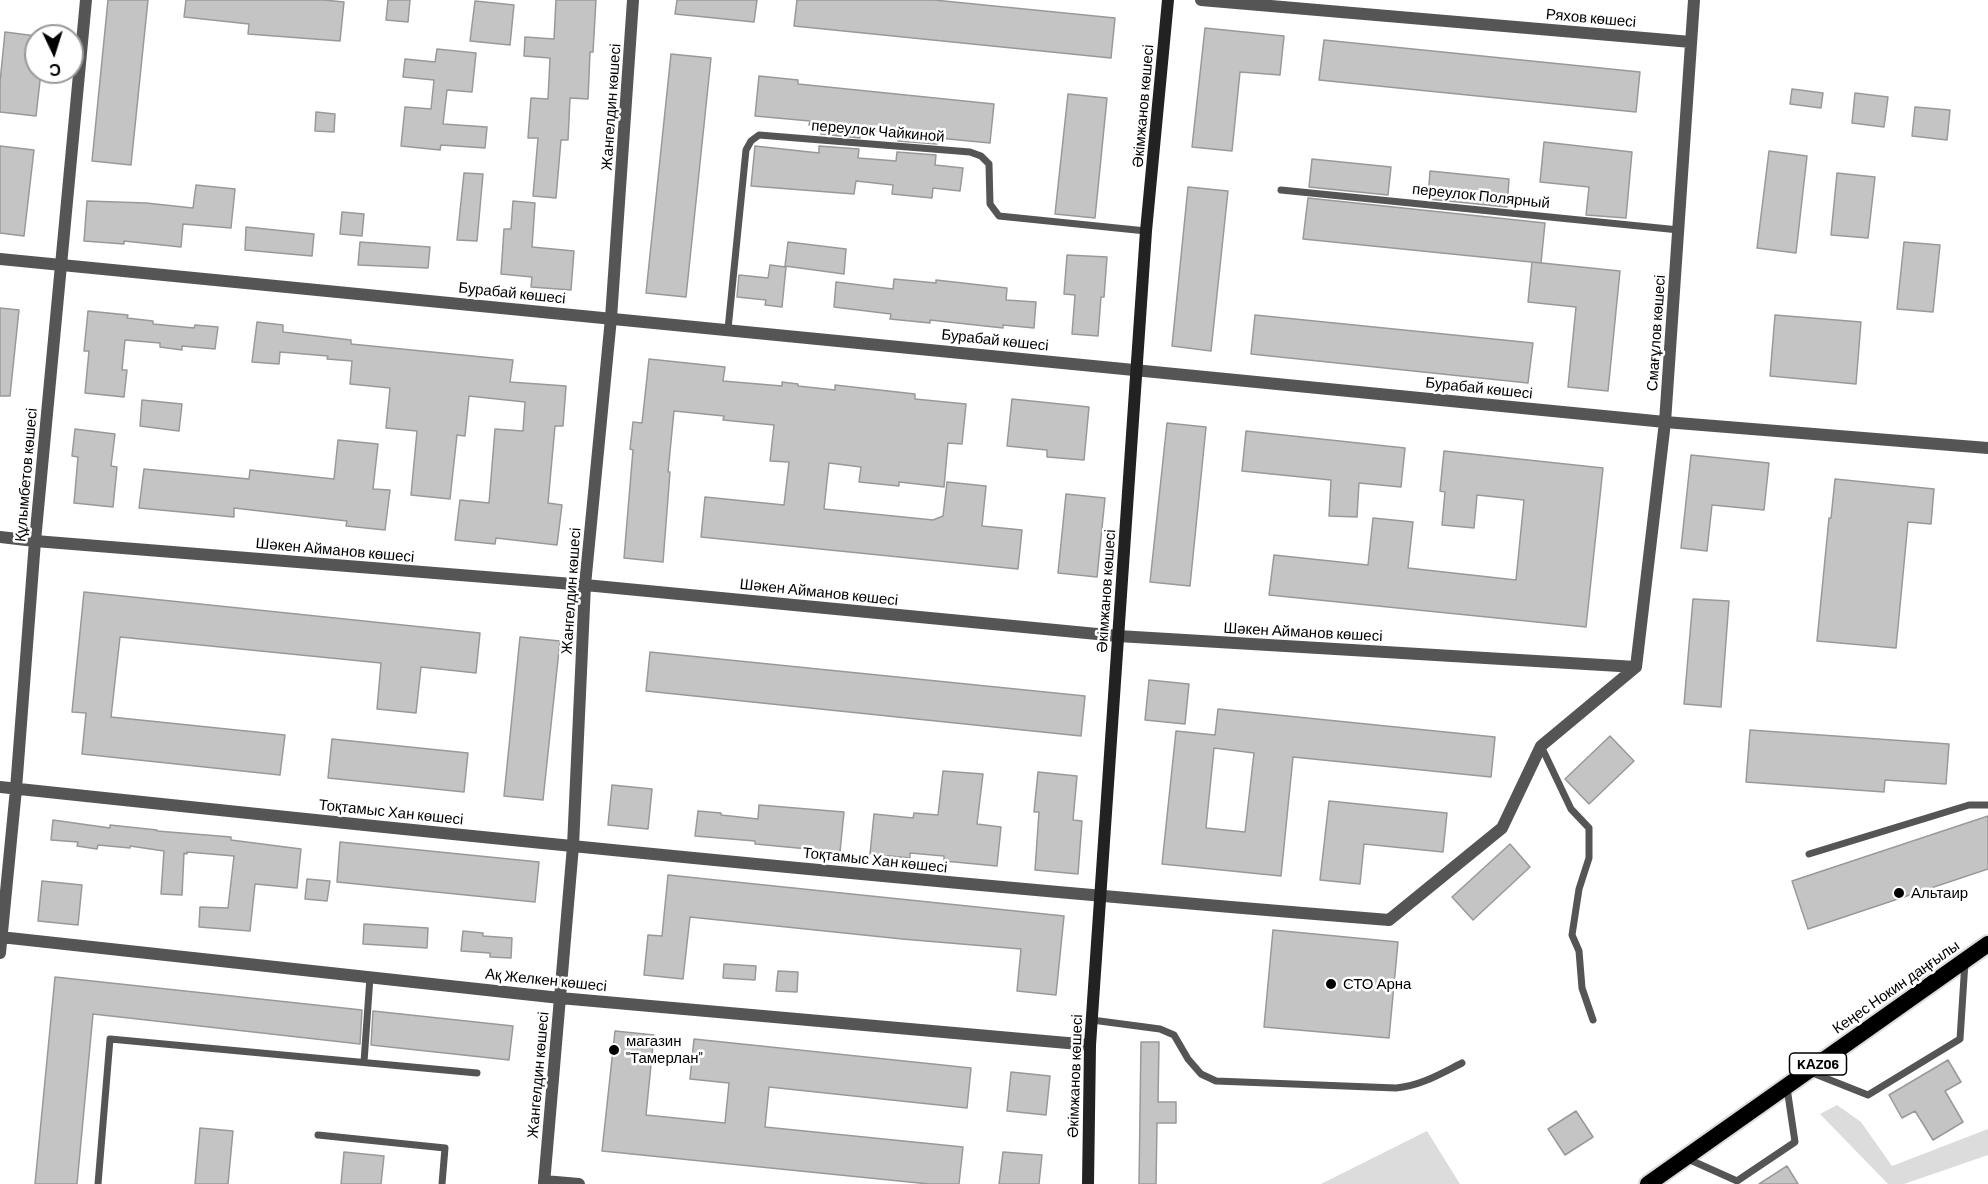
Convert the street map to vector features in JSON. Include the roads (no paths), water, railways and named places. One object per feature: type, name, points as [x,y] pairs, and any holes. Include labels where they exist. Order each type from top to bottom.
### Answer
[{"type":"highway","name":"Кеңес Нокин даңғылы","points":[[1648,1184],[1988,944]]},
{"type":"main road","name":"Әкімжанов көшесі","points":[[1088,1184],[1090,1045],[1100,897],[1146,231],[1168,0]]},
{"type":"street","name":"Құлымбетов көшесі","points":[[0,953],[16,789],[35,541],[86,0]]},
{"type":"street","name":"Жангелдин көшесі","points":[[544,1183],[573,846],[585,585],[611,318],[633,0]]},
{"type":"street","name":"Ряхов көшесі","points":[[1201,0],[1691,42]]},
{"type":"street","name":"Смағұлов көшесі","points":[[1636,667],[1665,422],[1694,0]]},
{"type":"street","name":"Бурабай көшесі","points":[[0,259],[1665,422],[1988,448]]},
{"type":"street","name":"Шәкен Айманов көшесі","points":[[0,537],[585,585],[1118,636],[1636,667]]},
{"type":"street","name":"Тоқтамыс Хан көшесі","points":[[0,787],[1100,897],[1389,920],[1502,828],[1540,747],[1636,667]]},
{"type":"street","name":"Ақ Желкен көшесі","points":[[1,937],[560,998],[1090,1045]]},
{"type":"street","points":[[544,1183],[579,1184]]},
{"type":"lane","name":"переулок Чайкиной","points":[[728,329],[746,150],[751,141],[759,135],[970,152],[981,156],[989,164],[990,204],[999,216],[1146,231]]},
{"type":"lane","name":"переулок Полярный","points":[[1281,190],[1679,230]]},
{"type":"lane","points":[[1540,747],[1571,809],[1589,828],[1588,858],[1579,890],[1572,935],[1579,951],[1582,988],[1593,1020]]},
{"type":"lane","points":[[1809,854],[1969,805],[1988,806]]},
{"type":"lane","points":[[1808,1071],[1868,1095],[1960,1039],[1965,960]]},
{"type":"lane","points":[[364,1062],[370,977]]},
{"type":"lane","points":[[1092,1020],[1160,1029],[1174,1035],[1188,1059],[1201,1074],[1216,1081],[1411,1087],[1462,1063]]},
{"type":"lane","points":[[98,1184],[110,1039],[477,1073]]},
{"type":"lane","points":[[1686,1158],[1737,1181],[1795,1142],[1787,1086]]},
{"type":"lane","points":[[318,1135],[446,1148],[442,1184]]},
{"type":"place","name":"Альтаир","points":[[1899,893]]},
{"type":"place","name":"СТО Арна","points":[[1331,984]]},
{"type":"place","name":"магазин \"Тамерлан\"","points":[[614,1050]]}]
